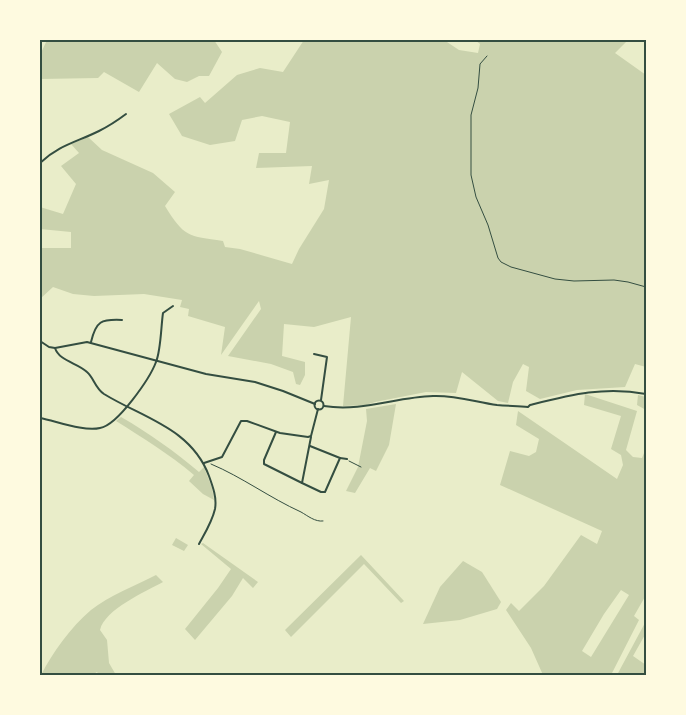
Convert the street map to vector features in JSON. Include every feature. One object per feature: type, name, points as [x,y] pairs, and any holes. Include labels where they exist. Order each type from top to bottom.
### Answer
[{"type":"street","points":[[40,164],[52,153],[70,142],[100,131],[126,114]]},
{"type":"street","points":[[40,418],[83,427],[100,428],[110,423],[127,407],[157,361],[163,313],[174,306]]},
{"type":"street","points":[[90,343],[97,324],[105,320],[122,320]]},
{"type":"street","points":[[40,341],[49,347],[55,348],[84,342],[90,343],[206,374],[270,386],[315,404],[318,409],[302,483]]},
{"type":"street","points":[[55,348],[59,355],[89,373],[99,390],[127,407],[170,428],[187,443],[204,463],[215,492],[216,504],[200,544]]},
{"type":"street","points":[[314,354],[327,357],[321,400],[324,406]]},
{"type":"street","points":[[318,409],[324,406],[352,408],[404,399],[436,396],[464,398],[497,405],[528,407],[582,392],[618,390],[646,394]]},
{"type":"street","points":[[315,404],[321,400]]},
{"type":"street","points":[[204,463],[222,458],[238,424],[243,420],[276,432],[311,436]]},
{"type":"street","points":[[276,432],[264,464],[321,492],[325,492],[340,458]]},
{"type":"street","points":[[310,446],[347,459]]},
{"type":"path","points":[[487,56],[480,64],[478,88],[471,115],[471,175],[476,198],[488,224],[498,258],[501,262],[511,267],[555,279],[574,281],[614,280],[646,287]]},
{"type":"path","points":[[347,459],[361,467]]},
{"type":"path","points":[[204,463],[212,464],[235,475],[294,509],[318,521],[323,521]]},
{"type":"green space","points":[[47,40],[214,40],[222,52],[209,76],[199,76],[187,82],[175,79],[157,63],[139,92],[104,72],[98,78],[40,79],[40,55]]},
{"type":"green space","points":[[304,40],[444,40],[459,50],[478,53],[480,44],[475,40],[628,40],[615,53],[646,75],[646,367],[635,364],[625,387],[577,390],[540,399],[526,391],[529,367],[523,364],[513,382],[508,403],[498,401],[462,372],[456,393],[426,392],[366,405],[343,406],[351,317],[314,327],[284,324],[282,356],[305,362],[305,375],[300,385],[296,384],[293,372],[271,364],[228,356],[261,309],[259,301],[221,355],[225,327],[188,316],[189,309],[180,307],[182,300],[144,294],[94,296],[73,294],[53,287],[40,299],[40,248],[71,248],[71,232],[40,229],[40,207],[63,214],[76,184],[61,166],[79,153],[71,144],[88,137],[102,150],[153,173],[175,192],[165,206],[177,224],[188,233],[202,238],[223,241],[225,247],[240,249],[292,264],[324,209],[329,180],[309,184],[312,166],[256,168],[259,153],[286,153],[290,122],[262,116],[242,120],[235,141],[210,145],[182,136],[169,114],[200,97],[205,103],[237,75],[260,68],[283,72]]},
{"type":"green space","points":[[585,394],[637,411],[626,450],[633,457],[642,458],[646,448],[646,595],[634,616],[639,620],[611,675],[543,675],[531,648],[506,610],[511,603],[519,611],[544,586],[581,535],[597,544],[602,531],[500,485],[510,451],[529,456],[536,452],[539,439],[516,425],[518,411],[617,479],[623,465],[621,455],[611,449],[621,416],[584,405]],"holes":[[[621,590],[629,595],[591,657],[582,651]]]},
{"type":"green space","points":[[638,395],[646,397],[646,410],[637,405]]},
{"type":"green space","points":[[396,404],[389,445],[376,471],[370,468],[355,493],[346,491],[358,467],[367,421],[366,409]]},
{"type":"green space","points":[[121,417],[161,443],[199,472],[204,467],[212,488],[214,500],[203,494],[189,481],[194,475],[185,467],[116,421]]},
{"type":"green space","points":[[176,538],[188,545],[184,551],[172,545]]},
{"type":"green space","points":[[203,543],[258,582],[253,588],[243,578],[232,596],[195,640],[185,629],[231,569],[201,544]]},
{"type":"green space","points":[[361,555],[404,601],[401,603],[364,564],[291,637],[285,630]]},
{"type":"green space","points":[[463,561],[482,572],[501,602],[497,609],[460,620],[423,624],[440,587]]},
{"type":"green space","points":[[156,575],[163,582],[117,608],[103,622],[100,630],[107,640],[109,663],[116,675],[99,675],[97,672],[92,675],[41,675],[63,640],[91,610],[114,595]]},
{"type":"green space","points":[[646,621],[646,633],[633,656],[646,665],[646,675],[617,675]]}]
